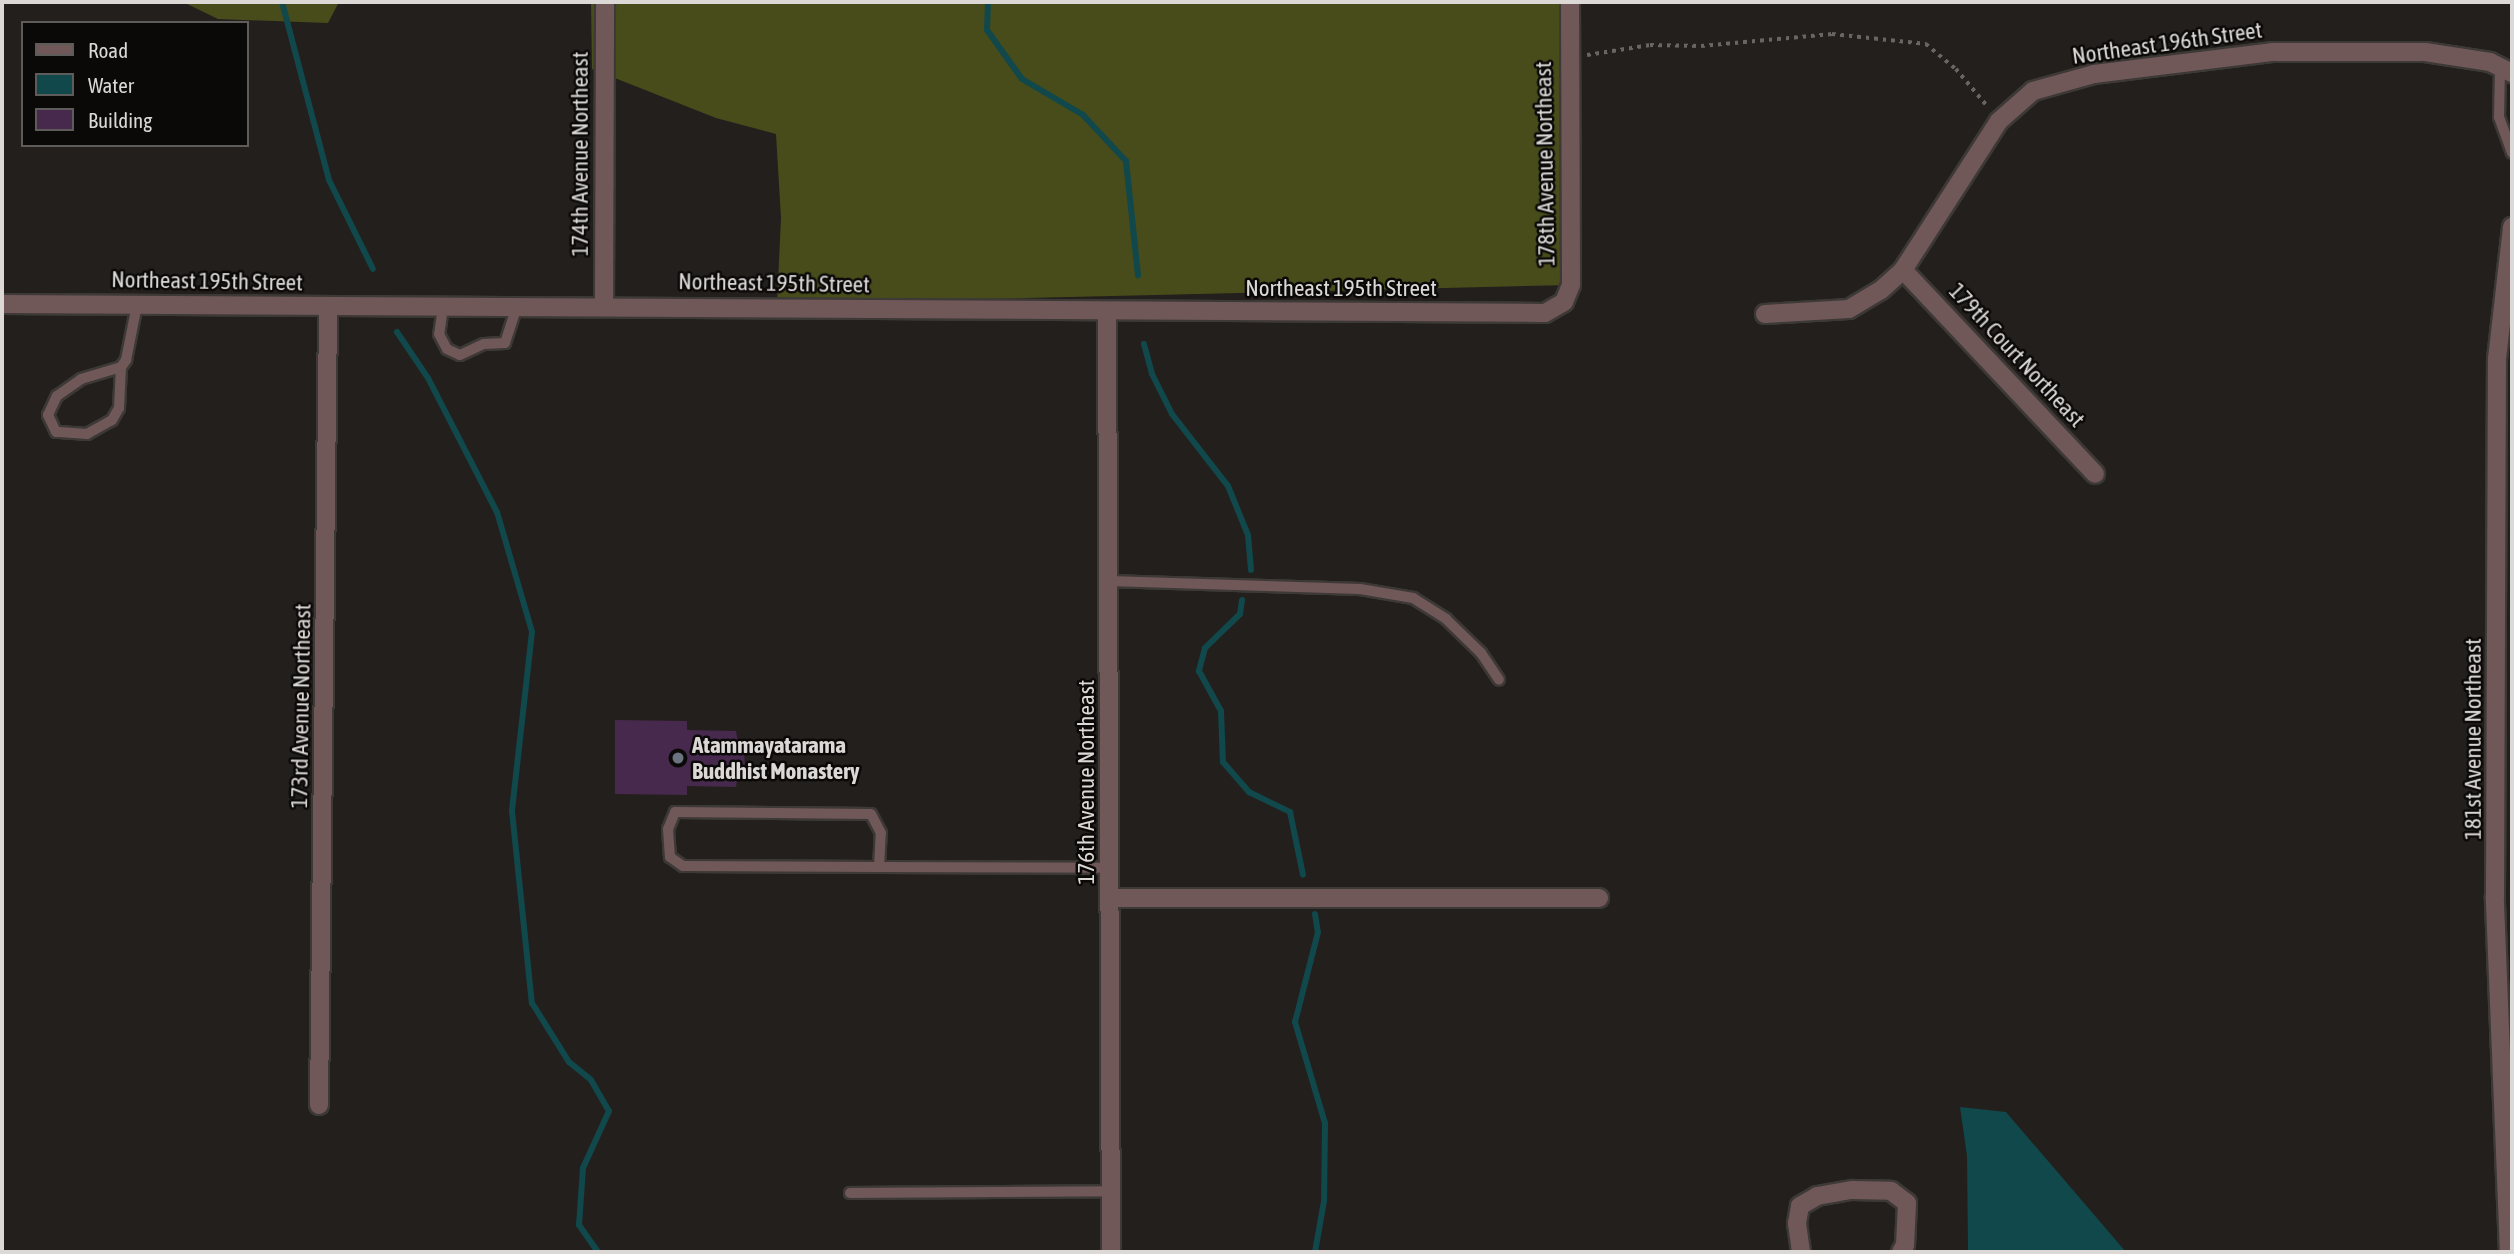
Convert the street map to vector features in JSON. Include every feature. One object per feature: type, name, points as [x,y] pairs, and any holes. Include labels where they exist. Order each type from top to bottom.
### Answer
[{"type":"street","name":"174th Avenue Northeast","points":[[604,306],[605,2]]},
{"type":"street","name":"178th Avenue Northeast","points":[[1545,313],[1564,302],[1571,285],[1567,58],[1570,2]]},
{"type":"street","name":"Northeast 196th Street","points":[[1765,314],[1849,309],[1864,302],[1903,270],[1999,121],[2033,91],[2094,74],[2272,52],[2425,52],[2506,70]]},
{"type":"street","name":"181st Avenue Northeast","points":[[2509,1252],[2495,896],[2497,359],[2512,227]]},
{"type":"street","name":"179th Court Northeast","points":[[1903,270],[2095,474]]},
{"type":"street","name":"Northeast 195th Street","points":[[2,304],[1545,313]]},
{"type":"street","name":"173rd Avenue Northeast","points":[[319,1105],[328,307]]},
{"type":"street","name":"176th Avenue Northeast","points":[[1107,311],[1112,868],[1111,1252]]},
{"type":"street","points":[[1112,898],[1599,898]]},
{"type":"street","points":[[1801,1252],[1797,1223],[1800,1206],[1817,1196],[1852,1191],[1891,1191],[1907,1203],[1905,1245],[1900,1252]]},
{"type":"lane","points":[[2506,70],[2499,117],[2512,153]]},
{"type":"lane","points":[[121,367],[81,379],[57,396],[48,415],[56,432],[87,434],[112,420],[119,408],[121,367],[127,356],[137,305]]},
{"type":"lane","points":[[443,307],[439,334],[447,349],[460,355],[484,344],[505,343],[517,307]]},
{"type":"lane","points":[[1109,581],[1360,589],[1413,598],[1446,619],[1481,653],[1499,680]]},
{"type":"lane","points":[[879,867],[881,834],[871,814],[676,812],[668,829],[670,857],[683,866],[879,867],[1112,868]]},
{"type":"lane","points":[[850,1193],[1111,1191]]},
{"type":"path","points":[[1567,58],[1650,45],[1701,46],[1832,34],[1926,44],[1956,69],[1999,121]]},
{"type":"green space","points":[[183,2],[339,2],[328,23],[218,19]]},
{"type":"green space","points":[[591,2],[1570,2],[1571,285],[777,304],[781,218],[776,134],[716,118],[592,69]]},
{"type":"water","points":[[1960,1107],[2006,1112],[2126,1252],[1968,1252],[1967,1156]]},
{"type":"building","name":"Atammayatarama Buddhist Monastery","points":[[615,720],[687,721],[687,730],[736,731],[739,749],[744,749],[745,768],[739,768],[736,787],[687,786],[687,795],[615,794]]},
{"type":"waterway","points":[[282,2],[329,180],[373,269]]},
{"type":"waterway","points":[[988,2],[987,30],[1022,79],[1083,115],[1126,161],[1138,275]]},
{"type":"waterway","points":[[397,332],[428,378],[497,512],[532,632],[512,811],[532,1003],[569,1062],[591,1080],[609,1111],[583,1168],[579,1225],[598,1252]]},
{"type":"waterway","points":[[1144,344],[1152,374],[1172,414],[1228,486],[1248,535],[1251,570]]},
{"type":"waterway","points":[[1242,600],[1240,614],[1205,648],[1199,671],[1221,711],[1223,762],[1249,792],[1290,812],[1303,875]]},
{"type":"waterway","points":[[1315,914],[1318,932],[1295,1022],[1325,1123],[1324,1201],[1315,1252]]},
{"type":"place","name":"Atammayatarama Buddhist Monastery","points":[[678,758]]}]
